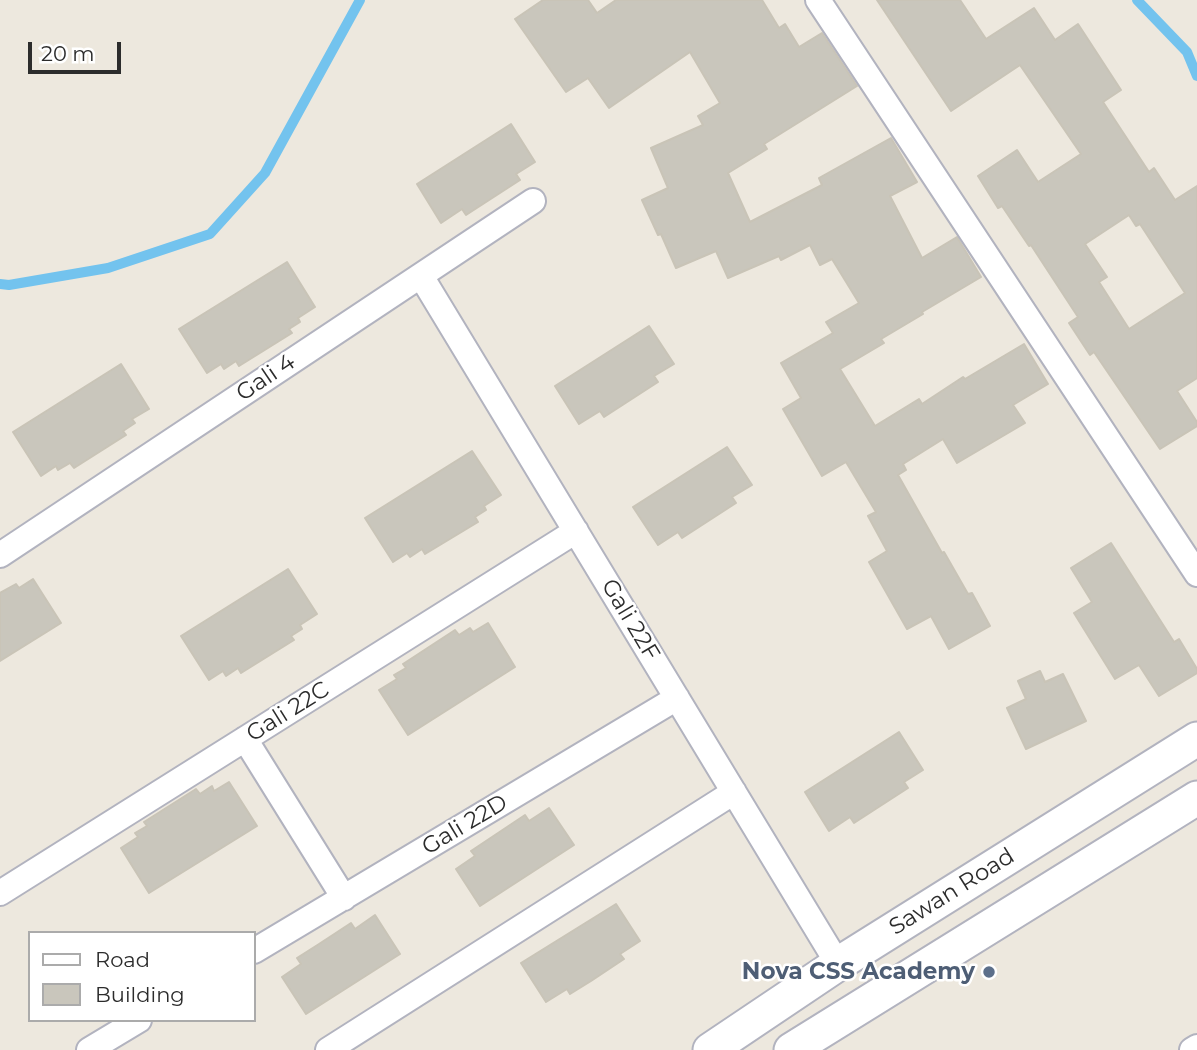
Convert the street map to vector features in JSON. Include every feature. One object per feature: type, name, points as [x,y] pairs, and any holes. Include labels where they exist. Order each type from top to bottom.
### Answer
[{"type":"main road","name":"Sawan Road","points":[[710,1050],[838,964],[1197,739]]},
{"type":"main road","points":[[791,1050],[1197,798]]},
{"type":"street","points":[[818,0],[1197,574]]},
{"type":"street","name":"Gali 4","points":[[0,555],[533,201]]},
{"type":"street","name":"Gali 22F","points":[[421,276],[838,964]]},
{"type":"street","name":"Gali 22C","points":[[0,892],[576,531]]},
{"type":"street","name":"Gali 22D","points":[[256,950],[677,698]]},
{"type":"street","points":[[245,739],[344,898]]},
{"type":"street","points":[[328,1050],[734,792]]},
{"type":"street","points":[[89,1050],[136,1022]]},
{"type":"street","points":[[1192,1050],[1197,1047]]},
{"type":"building","points":[[543,0],[588,0],[597,13],[616,0],[762,0],[779,28],[785,24],[799,47],[822,33],[857,86],[764,144],[767,149],[728,173],[750,222],[822,185],[819,178],[891,138],[917,182],[890,196],[922,258],[957,237],[981,277],[922,312],[923,314],[881,339],[884,343],[840,369],[875,426],[919,399],[922,404],[963,377],[965,379],[1024,344],[1048,384],[1013,405],[1025,423],[957,463],[943,439],[903,464],[906,470],[898,475],[942,553],[944,552],[968,594],[972,593],[990,626],[949,649],[931,616],[907,629],[869,562],[887,551],[868,516],[876,512],[846,462],[822,476],[783,409],[801,398],[781,363],[833,333],[826,322],[859,303],[832,259],[820,265],[810,245],[781,260],[779,256],[728,278],[716,251],[676,268],[661,234],[658,235],[642,200],[668,188],[651,148],[703,125],[698,116],[720,103],[690,52],[609,108],[588,78],[566,92],[515,19]]},
{"type":"building","points":[[877,0],[960,0],[986,39],[1034,8],[1055,40],[1078,24],[1121,90],[1103,102],[1149,172],[1154,168],[1175,200],[1197,186],[1197,378],[1177,391],[1197,426],[1160,449],[1094,352],[1090,355],[1069,323],[1078,317],[1031,245],[1029,246],[1002,206],[998,208],[978,176],[1017,150],[1038,182],[1081,154],[1020,65],[951,111]],"holes":[[[1129,215],[1136,226],[1140,224],[1185,293],[1129,329],[1099,282],[1107,277],[1085,244]]]},
{"type":"building","points":[[511,124],[535,162],[516,174],[520,180],[466,215],[462,209],[441,223],[417,184]]},
{"type":"building","points":[[287,262],[315,307],[298,318],[300,322],[289,329],[292,333],[239,366],[236,361],[224,369],[221,364],[207,373],[179,329]]},
{"type":"building","points":[[649,326],[674,364],[654,376],[658,382],[604,417],[600,411],[579,424],[555,386]]},
{"type":"building","points":[[121,364],[149,409],[132,419],[135,423],[123,431],[126,435],[74,468],[70,463],[58,470],[56,466],[41,476],[13,432]]},
{"type":"building","points":[[727,447],[752,485],[732,497],[736,503],[682,538],[678,532],[658,545],[633,507]]},
{"type":"building","points":[[472,451],[501,495],[484,506],[486,510],[475,517],[478,522],[425,554],[422,549],[410,557],[407,553],[393,562],[365,518]]},
{"type":"building","points":[[1111,543],[1174,642],[1179,639],[1197,669],[1197,673],[1159,696],[1139,665],[1115,679],[1074,613],[1092,602],[1071,568]]},
{"type":"building","points":[[288,569],[317,614],[300,625],[302,629],[291,636],[294,640],[241,673],[238,668],[226,676],[223,671],[209,680],[181,636]]},
{"type":"building","points":[[33,579],[61,623],[0,661],[0,593],[16,584],[19,588]]},
{"type":"building","points":[[488,623],[515,667],[408,735],[379,690],[397,679],[394,675],[406,668],[403,664],[455,630],[459,635],[470,628],[473,632]]},
{"type":"building","points":[[1040,671],[1045,682],[1063,674],[1086,721],[1026,749],[1007,708],[1026,699],[1018,681]]},
{"type":"building","points":[[899,732],[923,770],[904,782],[908,788],[854,823],[850,817],[829,831],[805,792]]},
{"type":"building","points":[[229,782],[257,826],[149,893],[121,848],[138,837],[135,833],[147,826],[144,822],[196,789],[200,794],[212,786],[214,791]]},
{"type":"building","points":[[549,808],[574,845],[480,906],[456,869],[475,856],[471,851],[525,815],[529,821]]},
{"type":"building","points":[[616,904],[640,941],[620,954],[624,959],[591,981],[570,994],[567,989],[546,1002],[521,963]]},
{"type":"building","points":[[375,915],[400,954],[306,1014],[282,977],[301,964],[297,958],[351,923],[355,929]]},
{"type":"waterway","points":[[0,284],[9,285],[108,268],[210,234],[265,173],[360,0]]},
{"type":"waterway","points":[[1137,0],[1187,52],[1197,76]]},
{"type":"place","name":"Nova CSS Academy","points":[[989,972]]}]
